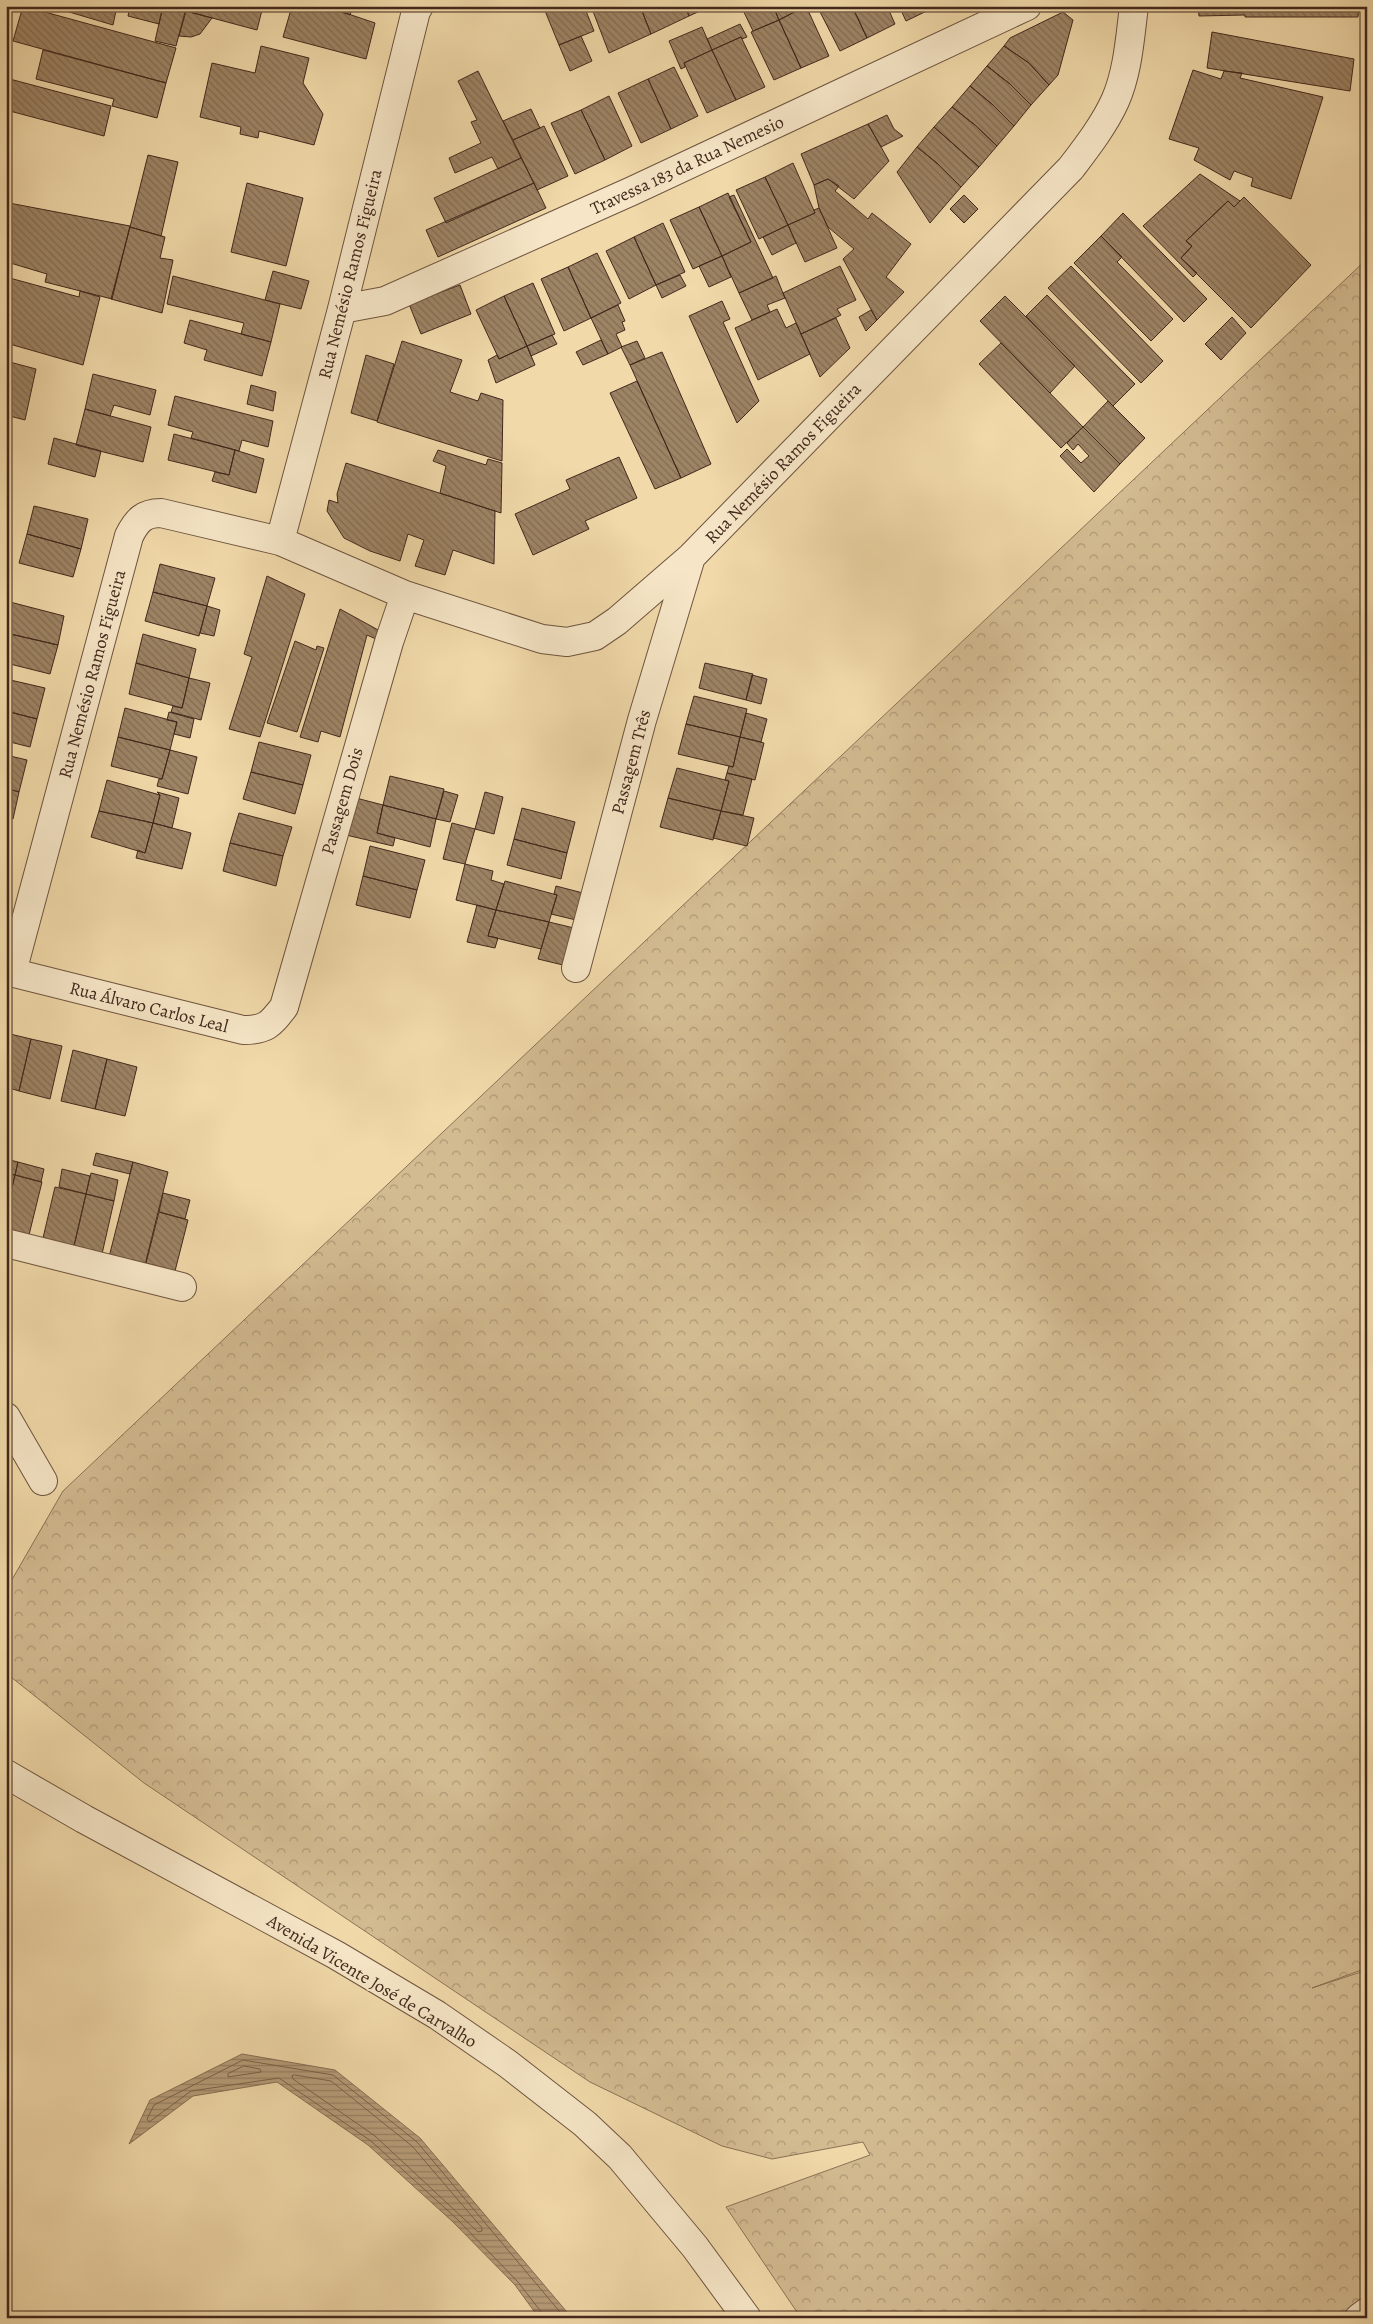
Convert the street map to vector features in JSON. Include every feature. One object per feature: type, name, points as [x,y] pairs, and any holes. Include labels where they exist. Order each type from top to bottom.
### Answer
[{"type":"street","name":"Rua Nemésio Ramos Figueira","points":[[280,541],[342,310],[416,11],[419,6]]},
{"type":"street","name":"Travessa 183 da Rua Nemesio","points":[[342,310],[385,301],[632,191],[1027,6]]},
{"type":"street","name":"Rua Nemésio Ramos Figueira","points":[[9,971],[127,545],[135,524],[143,516],[150,513],[161,513],[280,541],[405,595],[542,639],[567,642],[595,636],[617,621],[691,557],[1070,168],[1096,134],[1116,100],[1127,61],[1134,6]]},
{"type":"street","name":"Passagem Três","points":[[576,968],[642,720],[691,557]]},
{"type":"street","name":"Passagem Dois","points":[[284,1008],[384,660],[405,595]]},
{"type":"street","name":"Rua Álvaro Carlos Leal","points":[[9,971],[243,1030],[261,1030],[274,1021],[284,1008]]},
{"type":"street","points":[[6,1243],[182,1288]]},
{"type":"street","points":[[6,1417],[42,1481]]},
{"type":"street","name":"Avenida Vicente José de Carvalho","points":[[6,1774],[84,1819],[336,1955],[437,2015],[508,2064],[585,2124],[620,2157],[695,2247],[747,2318]]},
{"type":"street","points":[[1359,2318],[1367,2312]]},
{"type":"green space","points":[[1367,259],[1367,1968],[1312,1988],[1367,1970],[1367,2318],[801,2318],[726,2207],[870,2155],[863,2142],[772,2159],[722,2146],[590,2082],[144,1783],[6,1673],[6,1590],[63,1491]]},
{"type":"water","points":[[242,2054],[335,2070],[420,2138],[572,2318],[539,2318],[515,2285],[453,2222],[368,2145],[277,2082],[193,2096],[129,2144],[150,2100]]},
{"type":"building","points":[[23,6],[176,48],[166,83],[13,41]]},
{"type":"building","points":[[49,6],[117,6],[113,25]]},
{"type":"building","points":[[130,6],[163,6],[159,24],[128,16]]},
{"type":"building","points":[[163,6],[185,12],[176,46],[155,41]]},
{"type":"building","points":[[187,6],[263,6],[257,30],[186,11]]},
{"type":"building","points":[[292,6],[325,6],[375,23],[366,59],[283,37]]},
{"type":"building","points":[[325,6],[353,6],[350,15]]},
{"type":"building","points":[[543,6],[584,6],[594,31],[559,45]]},
{"type":"building","points":[[591,6],[640,6],[651,34],[609,53]]},
{"type":"building","points":[[640,6],[685,6],[689,16],[651,34]]},
{"type":"building","points":[[685,6],[711,6],[689,16]]},
{"type":"building","points":[[741,6],[773,6],[779,20],[753,31]]},
{"type":"building","points":[[773,6],[804,6],[804,7],[779,20]]},
{"type":"building","points":[[806,6],[829,56],[801,68],[779,20]]},
{"type":"building","points":[[817,6],[852,6],[867,38],[840,51]]},
{"type":"building","points":[[852,6],[887,6],[895,24],[867,38]]},
{"type":"building","points":[[899,6],[932,6],[933,8],[906,21]]},
{"type":"building","points":[[1198,6],[1359,6],[1358,17],[1245,17],[1245,15],[1199,16]]},
{"type":"building","points":[[186,11],[212,18],[200,34],[191,37],[179,36]]},
{"type":"building","points":[[1063,12],[1073,20],[1058,75],[1049,85],[1029,63],[1004,46],[1010,38]]},
{"type":"building","points":[[779,20],[801,68],[774,80],[751,32]]},
{"type":"building","points":[[740,24],[747,37],[742,39],[741,37],[712,50],[707,39]]},
{"type":"building","points":[[702,27],[712,50],[684,63],[685,67],[681,69],[669,41]]},
{"type":"building","points":[[1212,32],[1354,59],[1350,91],[1207,68]]},
{"type":"building","points":[[581,36],[592,61],[570,71],[559,45]]},
{"type":"building","points":[[741,37],[765,87],[736,100],[712,50]]},
{"type":"building","points":[[261,46],[309,58],[303,83],[323,114],[314,145],[259,131],[258,138],[240,134],[241,127],[200,117],[212,63],[255,73]]},
{"type":"building","points":[[1004,46],[1029,63],[1049,85],[1031,105],[1010,84],[987,66]]},
{"type":"building","points":[[43,50],[166,83],[157,118],[112,106],[114,99],[36,79]]},
{"type":"building","points":[[712,50],[736,100],[707,113],[684,63]]},
{"type":"building","points":[[987,66],[1010,84],[1031,105],[1014,126],[970,86]]},
{"type":"building","points":[[674,67],[698,116],[671,129],[648,79]]},
{"type":"building","points":[[1193,70],[1221,79],[1224,71],[1242,73],[1240,78],[1323,97],[1291,199],[1251,186],[1253,178],[1234,171],[1230,180],[1194,160],[1199,148],[1169,139]]},
{"type":"building","points":[[478,71],[521,158],[498,169],[492,157],[455,173],[449,158],[481,143],[471,122],[477,120],[458,81]]},
{"type":"building","points":[[6,78],[111,106],[104,136],[6,110]]},
{"type":"building","points":[[648,79],[671,129],[641,143],[618,93]]},
{"type":"building","points":[[970,86],[1014,126],[997,146],[952,107]]},
{"type":"building","points":[[609,96],[632,146],[605,160],[581,110]]},
{"type":"building","points":[[952,107],[997,146],[979,167],[934,127]]},
{"type":"building","points":[[531,109],[540,128],[513,140],[503,121]]},
{"type":"building","points":[[581,110],[605,160],[575,174],[551,123]]},
{"type":"building","points":[[887,115],[894,129],[903,136],[881,147],[868,124]]},
{"type":"building","points":[[868,124],[889,161],[854,199],[828,179],[814,185],[801,154]]},
{"type":"building","points":[[544,126],[568,176],[537,190],[513,140]]},
{"type":"building","points":[[934,127],[979,167],[961,187],[938,164],[917,147]]},
{"type":"building","points":[[917,147],[938,164],[961,187],[930,223],[897,172]]},
{"type":"building","points":[[148,155],[178,162],[161,236],[130,227]]},
{"type":"building","points":[[521,158],[534,183],[446,223],[434,198]]},
{"type":"building","points":[[793,163],[815,213],[788,225],[765,177]]},
{"type":"building","points":[[1200,174],[1240,201],[1234,207],[1228,201],[1186,241],[1192,246],[1181,258],[1197,273],[1193,277],[1143,226]]},
{"type":"building","points":[[765,177],[788,225],[759,239],[736,190]]},
{"type":"building","points":[[828,179],[839,186],[835,191],[868,219],[872,213],[911,244],[886,277],[904,292],[877,320],[843,259],[854,249],[828,227],[819,208],[814,185]]},
{"type":"building","points":[[247,183],[303,198],[286,266],[231,252]]},
{"type":"building","points":[[534,183],[546,208],[438,257],[426,230]]},
{"type":"building","points":[[728,193],[751,242],[722,256],[699,207]]},
{"type":"building","points":[[734,195],[773,278],[739,293],[722,256],[751,242],[729,197]]},
{"type":"building","points":[[964,195],[978,209],[964,223],[950,209]]},
{"type":"building","points":[[1244,197],[1311,265],[1251,328],[1181,258],[1192,246],[1186,241],[1228,201],[1234,207]]},
{"type":"building","points":[[9,203],[130,226],[112,299],[45,282],[47,274],[7,262],[6,265],[6,217]]},
{"type":"building","points":[[699,207],[722,256],[693,269],[670,220]]},
{"type":"building","points":[[819,208],[837,248],[805,262],[788,225],[815,213],[814,210]]},
{"type":"building","points":[[1123,213],[1207,299],[1184,322],[1101,236]]},
{"type":"building","points":[[663,223],[685,272],[656,285],[634,237]]},
{"type":"building","points":[[788,225],[796,243],[772,255],[763,237]]},
{"type":"building","points":[[130,227],[165,237],[160,258],[173,260],[162,313],[111,299]]},
{"type":"building","points":[[1101,236],[1122,257],[1117,262],[1173,319],[1151,341],[1074,263]]},
{"type":"building","points":[[634,237],[656,285],[629,299],[606,251]]},
{"type":"building","points":[[597,253],[621,303],[591,318],[568,267]]},
{"type":"building","points":[[722,256],[731,277],[709,287],[699,266]]},
{"type":"building","points":[[840,266],[856,300],[837,309],[841,315],[801,334],[783,293]]},
{"type":"building","points":[[1071,266],[1163,361],[1141,383],[1048,288]]},
{"type":"building","points":[[568,267],[591,318],[564,331],[541,279]]},
{"type":"building","points":[[273,271],[309,281],[301,309],[265,300]]},
{"type":"building","points":[[680,275],[686,286],[662,298],[656,285]]},
{"type":"building","points":[[173,276],[280,304],[271,342],[241,334],[244,323],[167,304]]},
{"type":"building","points":[[776,276],[785,298],[767,305],[770,312],[752,320],[739,293]]},
{"type":"building","points":[[6,277],[79,297],[80,291],[100,297],[83,365],[6,343]]},
{"type":"building","points":[[533,283],[555,334],[527,346],[504,296]]},
{"type":"building","points":[[460,285],[471,314],[421,334],[409,304]]},
{"type":"building","points":[[1047,295],[1135,384],[1113,406],[1026,316]]},
{"type":"building","points":[[504,296],[527,346],[499,359],[476,310]]},
{"type":"building","points":[[1005,296],[1075,366],[1050,393],[980,321]]},
{"type":"building","points":[[722,301],[730,319],[723,322],[759,401],[737,423],[689,316]]},
{"type":"building","points":[[618,305],[625,321],[622,322],[625,330],[616,334],[622,347],[608,354],[591,318]]},
{"type":"building","points":[[777,309],[786,328],[796,323],[810,354],[758,380],[735,328]]},
{"type":"building","points":[[871,310],[877,320],[866,331],[859,317]]},
{"type":"building","points":[[1232,317],[1246,333],[1221,360],[1205,344]]},
{"type":"building","points":[[836,318],[850,348],[820,377],[801,334]]},
{"type":"building","points":[[190,320],[271,342],[262,376],[204,360],[207,350],[184,343]]},
{"type":"building","points":[[552,335],[557,344],[531,356],[527,346]]},
{"type":"building","points":[[601,340],[608,354],[583,365],[576,352]]},
{"type":"building","points":[[402,341],[462,360],[450,392],[478,401],[481,393],[503,400],[502,461],[377,422]]},
{"type":"building","points":[[637,341],[645,358],[630,365],[621,347]]},
{"type":"building","points":[[1001,343],[1083,427],[1061,448],[979,364]]},
{"type":"building","points":[[527,346],[535,365],[496,383],[488,360],[497,355],[499,359]]},
{"type":"building","points":[[662,352],[711,464],[681,478],[630,365]]},
{"type":"building","points":[[366,355],[394,364],[377,421],[351,413]]},
{"type":"building","points":[[6,361],[36,369],[25,420],[6,415]]},
{"type":"building","points":[[93,374],[156,390],[150,415],[114,405],[110,416],[85,409]]},
{"type":"building","points":[[637,381],[681,478],[655,489],[610,393]]},
{"type":"building","points":[[251,385],[276,392],[273,411],[247,404]]},
{"type":"building","points":[[175,396],[273,421],[268,447],[242,440],[239,451],[191,438],[193,432],[168,425]]},
{"type":"building","points":[[1108,401],[1145,438],[1120,464],[1083,427]]},
{"type":"building","points":[[85,409],[151,427],[143,462],[76,445]]},
{"type":"building","points":[[1083,427],[1120,464],[1094,492],[1060,456],[1067,449],[1081,463],[1089,456],[1078,444],[1073,450],[1067,443]]},
{"type":"building","points":[[174,434],[235,450],[229,475],[168,460]]},
{"type":"building","points":[[54,438],[101,451],[95,477],[48,464]]},
{"type":"building","points":[[235,450],[264,459],[256,493],[212,481],[215,472],[229,475]]},
{"type":"building","points":[[438,450],[486,465],[488,459],[502,463],[501,513],[440,493],[446,466],[433,461]]},
{"type":"building","points":[[619,457],[637,498],[585,521],[589,529],[533,555],[515,514],[570,489],[566,480]]},
{"type":"building","points":[[346,463],[495,511],[494,564],[453,550],[445,575],[415,566],[424,540],[408,534],[400,561],[370,551],[344,538],[327,511],[329,500],[338,503],[337,494]]},
{"type":"building","points":[[34,506],[88,519],[81,549],[27,534]]},
{"type":"building","points":[[27,534],[81,549],[73,577],[19,563]]},
{"type":"building","points":[[160,564],[215,578],[207,606],[153,592]]},
{"type":"building","points":[[267,576],[305,594],[260,737],[229,729],[252,657],[244,654]]},
{"type":"building","points":[[153,592],[207,606],[199,636],[145,621]]},
{"type":"building","points":[[10,602],[64,616],[58,645],[6,633],[6,616]]},
{"type":"building","points":[[207,606],[220,610],[214,636],[200,633]]},
{"type":"building","points":[[340,609],[380,631],[378,640],[367,635],[340,737],[321,731],[318,742],[300,737]]},
{"type":"building","points":[[6,633],[58,645],[50,674],[6,663]]},
{"type":"building","points":[[143,634],[196,649],[189,678],[136,663]]},
{"type":"building","points":[[295,641],[316,650],[317,646],[324,648],[297,732],[267,723]]},
{"type":"building","points":[[136,663],[189,678],[182,708],[129,694]]},
{"type":"building","points":[[705,663],[753,674],[746,700],[699,688]]},
{"type":"building","points":[[752,675],[767,679],[761,704],[746,700]]},
{"type":"building","points":[[189,678],[210,683],[201,720],[171,712],[173,706],[182,708]]},
{"type":"building","points":[[6,679],[45,688],[37,719],[6,711]]},
{"type":"building","points":[[694,696],[747,709],[740,737],[686,724]]},
{"type":"building","points":[[125,708],[177,722],[170,750],[118,737]]},
{"type":"building","points":[[6,711],[37,719],[30,747],[6,741]]},
{"type":"building","points":[[169,712],[194,719],[190,738],[174,734],[177,722],[167,720]]},
{"type":"building","points":[[746,713],[767,719],[761,742],[740,737]]},
{"type":"building","points":[[686,724],[740,737],[733,767],[678,754]]},
{"type":"building","points":[[118,737],[170,750],[162,779],[111,766]]},
{"type":"building","points":[[740,737],[764,743],[755,780],[727,773],[729,766],[733,767]]},
{"type":"building","points":[[259,742],[311,755],[303,785],[251,772]]},
{"type":"building","points":[[170,750],[197,757],[188,794],[157,786],[159,779],[162,779]]},
{"type":"building","points":[[6,755],[27,760],[19,792],[6,788]]},
{"type":"building","points":[[677,768],[729,781],[721,811],[668,798]]},
{"type":"building","points":[[251,772],[303,785],[295,814],[243,799]]},
{"type":"building","points":[[727,773],[752,779],[743,815],[721,811],[729,781],[725,780]]},
{"type":"building","points":[[390,776],[444,789],[436,819],[383,805]]},
{"type":"building","points":[[107,780],[160,795],[153,823],[99,811]]},
{"type":"building","points":[[6,788],[19,792],[13,819],[6,818]]},
{"type":"building","points":[[444,791],[458,795],[450,822],[436,819]]},
{"type":"building","points":[[157,792],[179,798],[172,828],[153,823],[160,795]]},
{"type":"building","points":[[485,792],[503,797],[494,834],[475,829]]},
{"type":"building","points":[[356,798],[383,805],[377,833],[395,838],[393,846],[346,835]]},
{"type":"building","points":[[668,798],[721,811],[713,840],[660,827]]},
{"type":"building","points":[[383,805],[436,819],[430,847],[377,833]]},
{"type":"building","points":[[522,808],[575,822],[567,853],[514,839]]},
{"type":"building","points":[[99,811],[153,823],[145,853],[91,837]]},
{"type":"building","points":[[721,811],[754,818],[747,846],[713,838]]},
{"type":"building","points":[[239,813],[292,827],[283,856],[230,843]]},
{"type":"building","points":[[153,823],[191,833],[182,869],[136,858],[138,850],[145,853]]},
{"type":"building","points":[[452,823],[475,829],[465,864],[443,859]]},
{"type":"building","points":[[514,839],[567,853],[561,879],[507,865]]},
{"type":"building","points":[[230,843],[283,856],[276,886],[223,871]]},
{"type":"building","points":[[370,846],[425,860],[417,890],[363,876]]},
{"type":"building","points":[[465,864],[493,871],[491,880],[504,884],[496,910],[456,900]]},
{"type":"building","points":[[363,876],[417,890],[410,918],[356,905]]},
{"type":"building","points":[[505,881],[557,895],[549,922],[496,910]]},
{"type":"building","points":[[556,886],[583,893],[576,920],[551,914],[557,895],[554,894]]},
{"type":"building","points":[[477,905],[496,910],[488,936],[498,938],[495,948],[467,942]]},
{"type":"building","points":[[496,910],[549,922],[541,949],[488,936]]},
{"type":"building","points":[[549,922],[574,928],[563,965],[538,959]]},
{"type":"building","points":[[6,1033],[31,1039],[19,1091],[6,1087]]},
{"type":"building","points":[[31,1039],[62,1046],[50,1099],[19,1091]]},
{"type":"building","points":[[73,1050],[107,1059],[95,1109],[61,1101]]},
{"type":"building","points":[[107,1059],[137,1067],[125,1116],[95,1109]]},
{"type":"building","points":[[96,1153],[133,1162],[130,1174],[93,1165]]},
{"type":"building","points":[[6,1159],[18,1162],[15,1175],[6,1173]]},
{"type":"building","points":[[18,1162],[44,1169],[41,1182],[15,1175]]},
{"type":"building","points":[[133,1162],[168,1172],[143,1273],[108,1261]]},
{"type":"building","points":[[62,1169],[90,1176],[86,1194],[59,1187]]},
{"type":"building","points":[[6,1173],[15,1175],[6,1213]]},
{"type":"building","points":[[91,1173],[118,1180],[114,1201],[86,1194]]},
{"type":"building","points":[[15,1175],[42,1182],[29,1235],[6,1229],[6,1213]]},
{"type":"building","points":[[55,1187],[86,1194],[74,1246],[43,1238]]},
{"type":"building","points":[[163,1193],[190,1200],[185,1219],[159,1212]]},
{"type":"building","points":[[86,1194],[114,1201],[102,1254],[74,1246]]},
{"type":"building","points":[[159,1212],[188,1220],[175,1271],[146,1263]]}]
